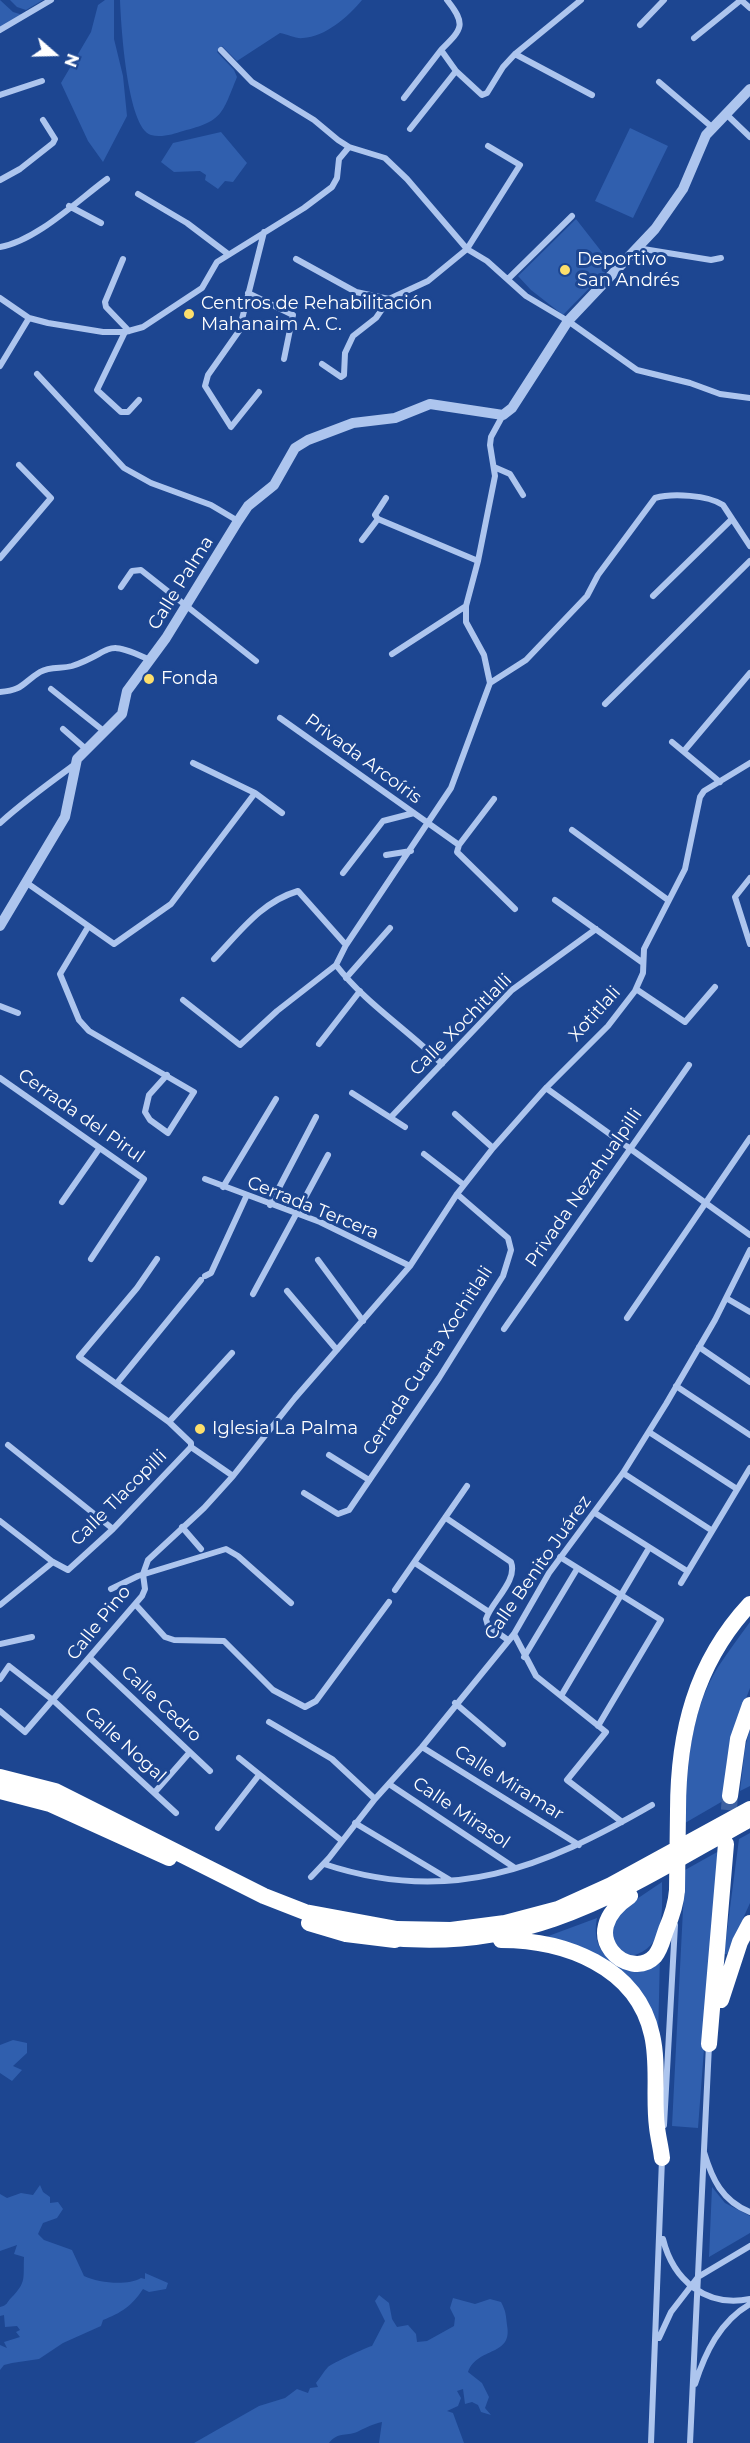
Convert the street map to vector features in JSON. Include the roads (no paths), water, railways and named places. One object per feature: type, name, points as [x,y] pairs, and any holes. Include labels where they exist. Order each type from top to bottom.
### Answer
[{"type":"highway","points":[[662,1868],[656,1878],[611,1911],[607,1920],[606,1937],[614,1956],[633,1963],[641,1963],[654,1957],[676,1897],[678,1768],[687,1719],[717,1648],[750,1604]]},
{"type":"highway","points":[[730,1796],[736,1748],[750,1705]]},
{"type":"highway","points":[[0,1777],[48,1788],[87,1803],[270,1894],[309,1909],[358,1921],[417,1927],[475,1923],[544,1910],[609,1881],[750,1800]]},
{"type":"highway","points":[[0,1777],[55,1791],[264,1896],[305,1912],[397,1929],[451,1930],[505,1923],[558,1909],[621,1880],[750,1809]]},
{"type":"highway","points":[[0,1790],[50,1804],[80,1817],[302,1921],[346,1934],[398,1940],[458,1939],[533,1924],[558,1916],[609,1895],[750,1818]]},
{"type":"highway","points":[[0,1790],[67,1807],[304,1920],[360,1935],[394,1939],[508,1940],[556,1946],[591,1959],[609,1970],[626,1986],[638,2002],[652,2034],[657,2126],[662,2158]]},
{"type":"highway","points":[[458,1940],[553,1921],[615,1895],[750,1818]]},
{"type":"highway","points":[[709,2044],[726,1844]]},
{"type":"highway","points":[[709,2044],[732,1965],[750,1923]]},
{"type":"street","points":[[0,30],[51,0]]},
{"type":"street","points":[[404,98],[441,50],[458,33],[460,17],[447,0]]},
{"type":"street","points":[[441,50],[456,71],[478,94],[487,93],[502,67],[515,54],[581,0]]},
{"type":"street","points":[[640,26],[664,0]]},
{"type":"street","points":[[694,38],[741,0],[750,8]]},
{"type":"street","points":[[221,50],[252,82],[314,120],[349,147],[385,158],[407,179],[467,249],[508,279],[526,296],[568,321],[637,370],[690,383],[720,394],[750,398]]},
{"type":"street","points":[[515,54],[592,95]]},
{"type":"street","points":[[410,129],[456,71]]},
{"type":"street","points":[[0,95],[42,81]]},
{"type":"street","points":[[659,82],[713,128]]},
{"type":"street","points":[[183,1000],[240,1045],[277,1011],[336,965],[346,945],[429,825],[451,788],[490,683],[484,655],[466,622],[466,606],[478,561],[495,476],[491,437],[503,415],[512,408],[568,321],[655,229],[683,189],[700,145],[750,89]]},
{"type":"street","points":[[726,114],[750,137]]},
{"type":"street","points":[[0,180],[20,169],[53,143],[55,139],[43,120]]},
{"type":"street","points":[[322,364],[330,372],[341,377],[344,375],[345,353],[353,336],[376,318],[389,299],[428,281],[467,249],[520,165],[488,146]]},
{"type":"street","points":[[0,298],[29,318],[78,328],[127,332],[143,327],[202,288],[217,262],[304,208],[332,187],[337,178],[339,159],[349,147]]},
{"type":"street","points":[[0,247],[15,244],[30,236],[107,179]]},
{"type":"street","points":[[138,194],[187,223],[228,254]]},
{"type":"street","points":[[69,206],[101,223]]},
{"type":"street","points":[[508,279],[572,216]]},
{"type":"street","points":[[260,392],[231,427],[205,386],[208,375],[239,331],[264,232]]},
{"type":"street","points":[[637,248],[711,260],[721,258]]},
{"type":"street","points":[[123,259],[105,302],[127,332]]},
{"type":"street","points":[[296,259],[356,292],[389,299]]},
{"type":"street","points":[[248,293],[293,315],[284,359]]},
{"type":"street","points":[[0,366],[29,318]]},
{"type":"street","points":[[127,332],[97,390],[121,412],[128,412],[139,400]]},
{"type":"street","points":[[38,374],[124,468],[151,483],[225,511],[238,521]]},
{"type":"street","name":"Calle Palma","points":[[74,765],[122,714],[127,690],[150,660],[186,603],[213,566],[248,506],[273,485],[295,448],[308,440],[353,423],[395,418],[430,404],[503,415]]},
{"type":"street","points":[[0,558],[51,498],[19,465]]},
{"type":"street","points":[[494,467],[510,474],[523,495]]},
{"type":"street","points":[[490,683],[526,660],[587,596],[598,575],[655,498],[683,497],[717,501],[723,505],[750,546]]},
{"type":"street","points":[[362,540],[386,498]]},
{"type":"street","points":[[377,517],[478,561]]},
{"type":"street","points":[[653,596],[732,519]]},
{"type":"street","points":[[605,704],[750,561]]},
{"type":"street","points":[[121,587],[132,571],[141,570],[186,603],[256,661]]},
{"type":"street","points":[[392,654],[466,606]]},
{"type":"street","points":[[0,692],[24,687],[41,671],[71,666],[113,647],[128,650],[150,660]]},
{"type":"street","points":[[684,751],[750,673]]},
{"type":"street","points":[[51,689],[105,733]]},
{"type":"street","name":"Privada Arcoíris","points":[[280,718],[429,825]]},
{"type":"street","points":[[63,729],[87,750]]},
{"type":"street","points":[[672,742],[720,782]]},
{"type":"street","points":[[193,763],[255,793],[282,813]]},
{"type":"street","name":"Xotitlali","points":[[410,1266],[457,1194],[493,1148],[546,1088],[608,1026],[636,989],[644,963],[644,949],[689,858],[700,797],[750,763]]},
{"type":"street","points":[[0,823],[18,806],[28,801],[74,765]]},
{"type":"street","points":[[0,926],[64,817],[74,765]]},
{"type":"street","points":[[27,883],[114,944],[171,904],[255,793]]},
{"type":"street","points":[[494,798],[459,845],[458,852],[514,909]]},
{"type":"street","points":[[343,873],[383,821],[414,813]]},
{"type":"street","points":[[429,825],[459,845]]},
{"type":"street","points":[[572,830],[668,900]]},
{"type":"street","points":[[386,855],[411,850]]},
{"type":"street","points":[[750,878],[735,897],[750,944]]},
{"type":"street","points":[[214,959],[263,907],[284,895],[298,891],[346,945]]},
{"type":"street","points":[[555,900],[644,963]]},
{"type":"street","points":[[88,927],[60,974],[79,1020],[89,1031],[167,1076],[194,1092],[168,1133],[150,1120],[145,1112],[148,1095],[167,1076]]},
{"type":"street","points":[[346,978],[390,928]]},
{"type":"street","name":"Calle Xochitlalli","points":[[392,1117],[512,990],[596,929]]},
{"type":"street","points":[[336,965],[382,1014],[394,1019],[442,1064]]},
{"type":"street","points":[[636,989],[685,1022],[715,987]]},
{"type":"street","points":[[319,1044],[360,992]]},
{"type":"street","points":[[0,1006],[18,1013]]},
{"type":"street","name":"Privada Nezahualpilli","points":[[504,1329],[689,1065]]},
{"type":"street","name":"Cerrada del Pirul","points":[[0,1078],[144,1179],[91,1259]]},
{"type":"street","points":[[546,1088],[750,1235]]},
{"type":"street","points":[[352,1093],[405,1127]]},
{"type":"street","points":[[223,1187],[276,1099]]},
{"type":"street","points":[[455,1114],[493,1148]]},
{"type":"street","points":[[270,1205],[316,1117]]},
{"type":"street","points":[[627,1318],[750,1138]]},
{"type":"street","points":[[62,1202],[99,1149]]},
{"type":"street","points":[[424,1154],[464,1185]]},
{"type":"street","points":[[253,1294],[328,1155]]},
{"type":"street","name":"Cerrada Tercera","points":[[205,1179],[246,1197],[320,1222],[410,1266]]},
{"type":"street","name":"Cerrada Cuarta Xochitlali","points":[[304,1493],[343,1514],[440,1378],[500,1281],[509,1259],[511,1244],[508,1238],[457,1194]]},
{"type":"street","points":[[117,1383],[203,1278],[211,1273],[246,1197]]},
{"type":"street","name":"Calle Benito Juárez","points":[[311,1877],[324,1864],[375,1799],[422,1747],[455,1703],[514,1634],[560,1557],[623,1473],[699,1347],[750,1250]]},
{"type":"street","points":[[156,1259],[137,1288],[79,1357],[169,1422],[191,1443],[191,1447],[232,1476],[410,1266]]},
{"type":"street","points":[[318,1260],[363,1321]]},
{"type":"street","points":[[287,1291],[337,1350]]},
{"type":"street","points":[[726,1298],[750,1312]]},
{"type":"street","points":[[699,1347],[750,1382]]},
{"type":"street","points":[[169,1422],[232,1353]]},
{"type":"street","points":[[676,1386],[750,1435]]},
{"type":"street","points":[[648,1432],[737,1489]]},
{"type":"street","points":[[8,1445],[113,1529]]},
{"type":"street","name":"Calle Tlacopilli","points":[[53,1562],[68,1570],[113,1529],[191,1447]]},
{"type":"street","points":[[329,1455],[369,1479]]},
{"type":"street","points":[[681,1583],[750,1468]]},
{"type":"street","points":[[623,1473],[711,1530]]},
{"type":"street","name":"Calle Pino","points":[[0,1711],[25,1732],[136,1605],[145,1589],[143,1574],[148,1560],[204,1508],[232,1476]]},
{"type":"street","points":[[395,1590],[467,1486]]},
{"type":"street","points":[[595,1513],[687,1571]]},
{"type":"street","points":[[446,1518],[511,1562],[513,1569],[489,1612],[488,1626],[508,1640]]},
{"type":"street","points":[[0,1521],[53,1562],[0,1605]]},
{"type":"street","points":[[182,1527],[201,1549]]},
{"type":"street","points":[[561,1696],[649,1548]]},
{"type":"street","points":[[111,1589],[143,1574],[226,1550],[237,1556],[291,1603]]},
{"type":"street","points":[[560,1557],[661,1620],[598,1726]]},
{"type":"street","points":[[415,1563],[489,1612]]},
{"type":"street","points":[[524,1657],[577,1569]]},
{"type":"street","points":[[136,1605],[165,1637],[174,1640],[224,1641],[273,1690],[305,1707],[316,1701],[389,1602]]},
{"type":"street","points":[[514,1634],[524,1657],[536,1676],[606,1732],[567,1780],[622,1822]]},
{"type":"street","points":[[0,1644],[32,1636]]},
{"type":"street","name":"Calle Cedro","points":[[91,1659],[210,1771]]},
{"type":"street","name":"Calle Nogal","points":[[0,1679],[9,1666],[54,1701],[176,1813]]},
{"type":"street","points":[[455,1703],[503,1743]]},
{"type":"street","points":[[269,1722],[332,1759],[375,1799]]},
{"type":"street","name":"Calle Miramar","points":[[422,1747],[579,1845]]},
{"type":"street","points":[[155,1792],[190,1752]]},
{"type":"street","points":[[239,1758],[342,1841]]},
{"type":"street","points":[[218,1828],[259,1775]]},
{"type":"street","name":"Calle Mirasol","points":[[389,1784],[515,1868]]},
{"type":"street","points":[[324,1864],[385,1879],[473,1878],[538,1862],[579,1845],[652,1805]]},
{"type":"street","points":[[355,1823],[450,1880]]},
{"type":"street","points":[[651,2443],[661,2233],[662,2158],[676,1897]]},
{"type":"street","points":[[690,2443],[709,2044]]},
{"type":"street","points":[[703,2145],[712,2180],[732,2202],[750,2212]]},
{"type":"street","points":[[661,2233],[675,2271],[689,2286],[722,2300],[750,2299]]},
{"type":"street","points":[[656,2343],[671,2312],[689,2286],[698,2277],[750,2246]]},
{"type":"street","points":[[692,2393],[703,2360],[718,2332],[741,2309],[750,2304]]},
{"type":"tunnel","points":[[727,1834],[730,1796]]},
{"type":"place","name":"Deportivo San Andrés","points":[[565,270]]},
{"type":"place","name":"Centros de Rehabilitación Mahanaim A. C.","points":[[189,314]]},
{"type":"place","name":"Fonda","points":[[149,679]]},
{"type":"place","name":"Iglesia La Palma","points":[[200,1429]]}]
